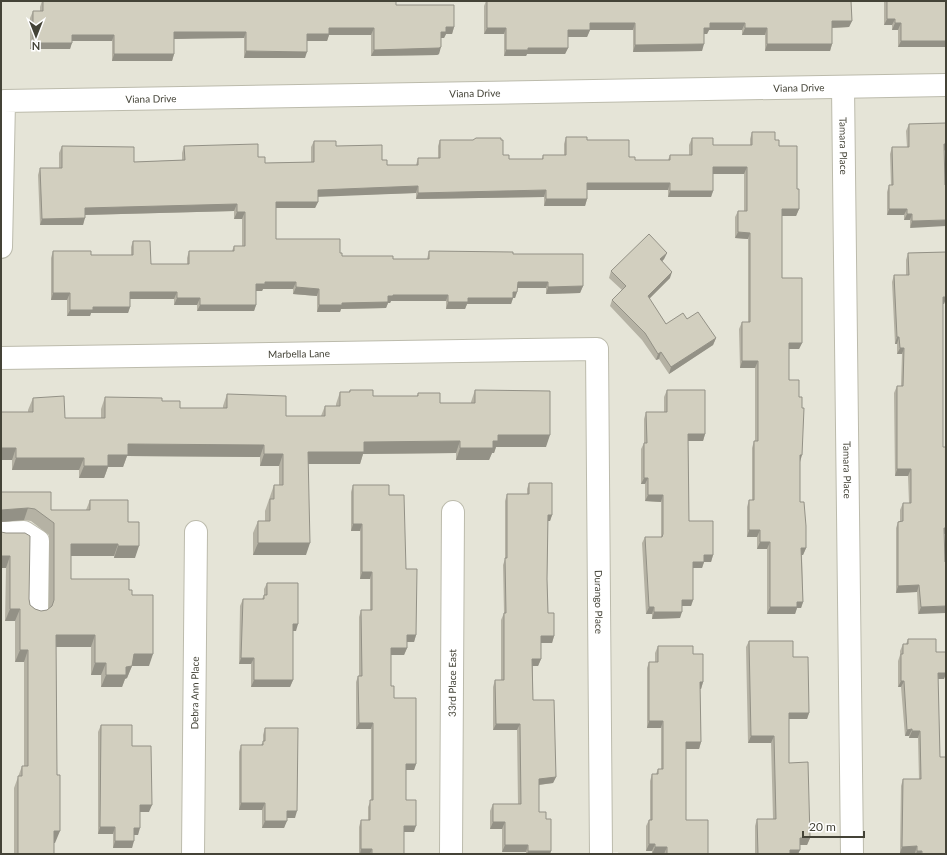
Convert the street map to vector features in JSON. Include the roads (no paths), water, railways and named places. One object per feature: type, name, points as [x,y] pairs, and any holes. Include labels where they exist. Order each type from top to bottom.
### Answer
[{"type":"street","name":"Viana Drive","points":[[1,248],[4,101],[946,85]]},
{"type":"street","name":"Tamara Place","points":[[843,87],[852,854]]},
{"type":"street","name":"Marbella Lane","points":[[1,358],[597,349]]},
{"type":"street","name":"Durango Place","points":[[597,349],[601,854]]},
{"type":"street","name":"33rd Place East","points":[[451,854],[453,512]]},
{"type":"street","points":[[1,533],[24,532],[38,541],[37,611]]},
{"type":"street","name":"Debra Ann Place","points":[[193,854],[196,532]]}]
